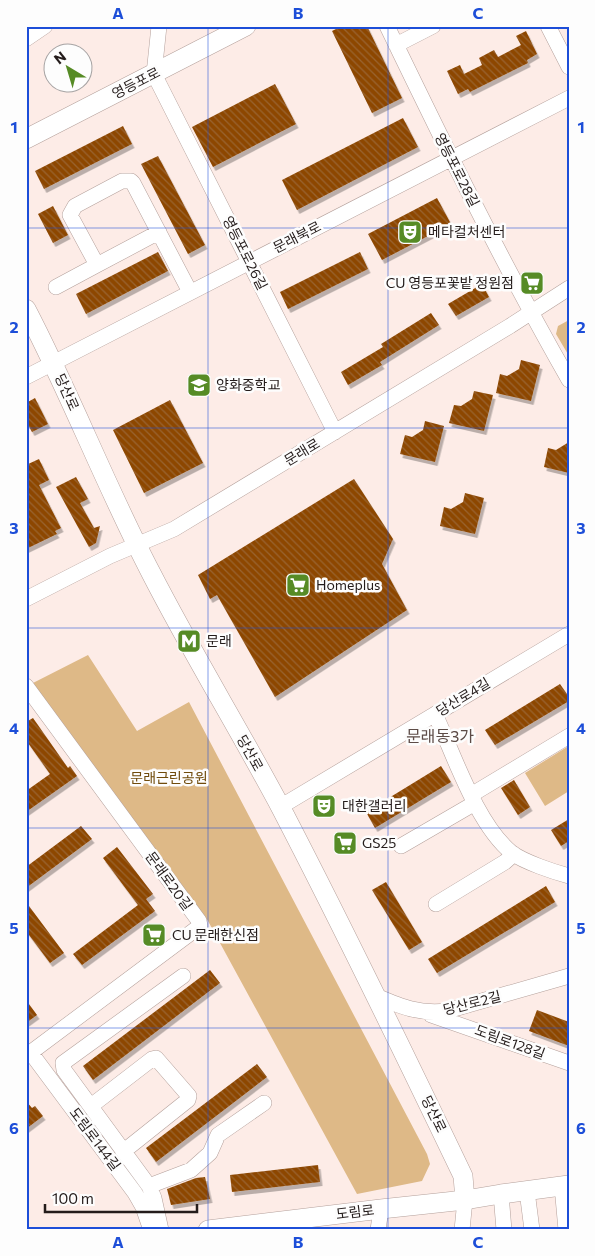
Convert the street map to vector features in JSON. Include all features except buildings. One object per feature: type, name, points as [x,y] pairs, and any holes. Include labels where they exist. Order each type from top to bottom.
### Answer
[{"type":"main road","name":"영등포로","points":[[26,139],[246,26]]},
{"type":"main road","name":"당산로","points":[[26,308],[54,362],[137,545],[280,807],[376,996],[463,1176],[464,1200]]},
{"type":"main road","name":"도림로","points":[[208,1230],[566,1186]]},
{"type":"street","points":[[26,39],[45,26]]},
{"type":"street","points":[[154,74],[159,26]]},
{"type":"street","name":"영등포로28길","points":[[387,26],[451,158],[530,312],[569,380]]},
{"type":"street","points":[[396,45],[433,26]]},
{"type":"street","points":[[548,26],[569,67]]},
{"type":"street","name":"영등포로26길","points":[[154,74],[335,432]]},
{"type":"street","name":"문래북로","points":[[26,377],[569,98]]},
{"type":"street","points":[[97,265],[70,214],[75,206],[122,181],[128,180],[133,183],[190,292]]},
{"type":"street","points":[[56,288],[159,232]]},
{"type":"street","name":"문래로","points":[[26,600],[110,556],[174,529],[569,288]]},
{"type":"street","name":"당산로4길","points":[[280,807],[569,634]]},
{"type":"street","name":"문래로20길","points":[[26,686],[199,921],[200,926],[28,1054]]},
{"type":"street","points":[[435,714],[473,799],[501,842],[514,854],[544,868],[569,876]]},
{"type":"street","points":[[401,846],[569,736]]},
{"type":"street","points":[[436,904],[505,862],[514,854]]},
{"type":"street","points":[[161,1230],[150,1186],[64,1070],[63,1063],[183,976]]},
{"type":"street","name":"당산로2길","points":[[376,996],[400,1006],[423,1012],[447,1011],[569,976]]},
{"type":"street","name":"도림로128길","points":[[423,1012],[569,1063]]},
{"type":"street","name":"도림로144길","points":[[28,1054],[135,1193],[143,1207],[151,1230]]},
{"type":"street","points":[[91,1106],[152,1059],[156,1058],[189,1096],[188,1100],[124,1151]]},
{"type":"street","points":[[150,1186],[191,1170],[210,1152],[218,1135],[264,1102]]},
{"type":"street","points":[[566,1186],[566,1230]]},
{"type":"street","points":[[527,1191],[532,1230]]},
{"type":"street","points":[[501,1194],[504,1230]]},
{"type":"street","points":[[462,1230],[464,1200]]},
{"type":"street","points":[[378,1230],[381,1209]]},
{"type":"green space","points":[[569,320],[569,356],[556,334],[558,326]]},
{"type":"green space","name":"문래근린공원","points":[[88,655],[137,731],[189,702],[427,1154],[430,1164],[422,1181],[357,1194],[208,921],[31,684]]},
{"type":"green space","points":[[567,747],[569,749],[569,791],[545,806],[525,773]]},
{"type":"place","name":"메타컬처센터","points":[[410,232]]},
{"type":"place","name":"CU 영등포꽃밭 정원점","points":[[532,283]]},
{"type":"place","name":"양화중학교","points":[[199,385]]},
{"type":"place","name":"Homeplus","points":[[298,585]]},
{"type":"place","name":"문래","points":[[189,641]]},
{"type":"place","name":"대한갤러리","points":[[324,806]]},
{"type":"place","name":"GS25","points":[[345,843]]},
{"type":"place","name":"CU 문래한신점","points":[[154,935]]},
{"type":"district","name":"문래동3가","points":[[440,736]]}]
